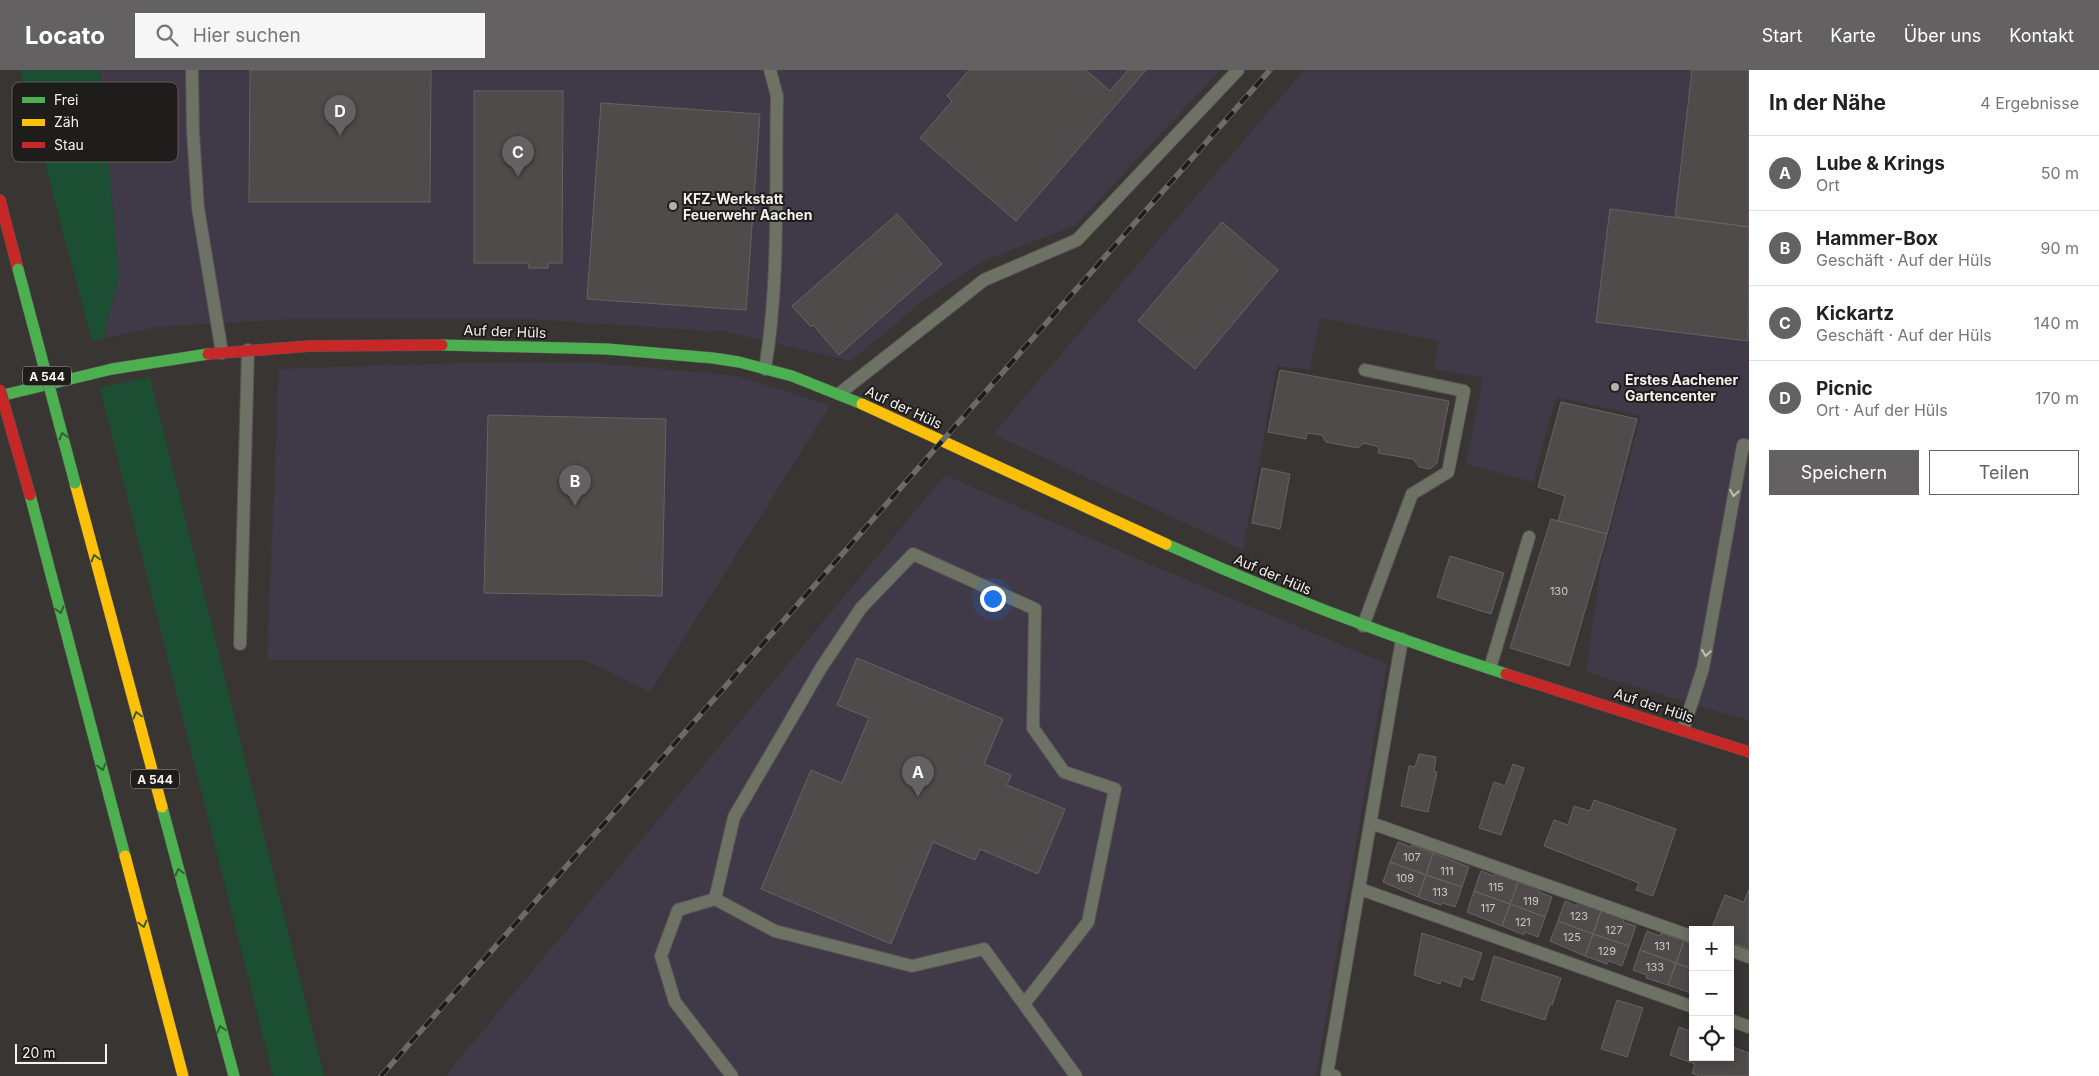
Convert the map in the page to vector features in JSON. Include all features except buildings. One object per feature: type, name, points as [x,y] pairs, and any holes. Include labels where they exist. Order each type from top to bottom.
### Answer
[{"type":"main road","name":"A 544","points":[[0,200],[234,1076]]},
{"type":"main road","name":"Auf der Hüls","points":[[0,396],[79,376],[180,357],[326,345],[624,349],[736,362],[765,369],[840,393],[1157,540],[1279,594],[1363,626],[1749,752]]},
{"type":"main road","points":[[0,390],[30,495],[183,1076]]},
{"type":"lane","points":[[192,70],[193,132],[198,208],[222,353]]},
{"type":"lane","points":[[765,369],[771,336],[777,96],[770,70]]},
{"type":"lane","points":[[840,393],[984,280],[1077,240],[1238,70]]},
{"type":"lane","points":[[240,644],[248,350]]},
{"type":"lane","points":[[1363,626],[1412,494],[1448,472],[1464,391],[1365,370]]},
{"type":"lane","points":[[1683,730],[1703,668],[1742,445],[1749,446]]},
{"type":"lane","points":[[1490,668],[1529,537]]},
{"type":"lane","points":[[715,899],[734,817],[821,668],[861,608],[913,554],[1035,609],[1033,728],[1064,772],[1115,790],[1088,922],[1024,1004]]},
{"type":"lane","points":[[1335,1076],[1327,1074],[1402,639]]},
{"type":"lane","points":[[1371,823],[1689,936]]},
{"type":"lane","points":[[1360,889],[1689,1006]]},
{"type":"lane","points":[[732,1076],[675,1002],[661,956],[678,910],[715,899],[775,931],[912,966],[984,949],[1076,1076]]},
{"type":"lane","points":[[1734,951],[1749,957]]},
{"type":"lane","points":[[1734,1021],[1749,1027]]},
{"type":"shaded area","points":[[100,70],[1220,70],[1076,225],[981,262],[927,298],[851,361],[727,332],[530,319],[290,319],[156,327],[103,339],[119,276],[108,162],[178,162],[178,82],[101,82]]},
{"type":"shaded area","name":"Erstes Aachener Gartencenter","points":[[1304,70],[1749,70],[1749,721],[1586,672],[1601,564],[1641,416],[1556,397],[1533,482],[1466,464],[1483,378],[1434,369],[1439,341],[1320,318],[1310,370],[1277,366],[1243,550],[993,434]]},
{"type":"shaded area","points":[[456,363],[600,363],[738,376],[830,406],[650,692],[584,660],[267,660],[279,369]]},
{"type":"shaded area","points":[[945,475],[1387,664],[1316,1076],[445,1076]]},
{"type":"green space","points":[[20,70],[100,70],[101,82],[23,82]]},
{"type":"green space","points":[[44,162],[108,162],[119,276],[103,339],[92,341]]},
{"type":"green space","points":[[150,377],[324,1076],[273,1076],[100,388]]},
{"type":"railway","points":[[381,1076],[1270,70]]},
{"type":"traffic: fast","points":[[18,269],[75,483]]},
{"type":"traffic: fast","points":[[442,345],[607,349],[713,358],[739,362],[792,376],[862,404]]},
{"type":"traffic: fast","points":[[0,396],[112,369],[208,354]]},
{"type":"traffic: fast","points":[[30,495],[125,856]]},
{"type":"traffic: fast","points":[[1166,544],[1334,614],[1506,674]]},
{"type":"traffic: fast","points":[[162,807],[234,1076]]},
{"type":"traffic: slow","points":[[862,404],[1166,544]]},
{"type":"traffic: slow","points":[[75,483],[162,807]]},
{"type":"traffic: slow","points":[[125,856],[183,1076]]},
{"type":"traffic: jam","points":[[0,200],[18,269]]},
{"type":"traffic: jam","points":[[208,354],[310,346],[442,345]]},
{"type":"traffic: jam","points":[[0,390],[30,495]]},
{"type":"traffic: jam","points":[[1506,674],[1749,752]]},
{"type":"place","name":"Picnic","points":[[340,136]]},
{"type":"place","name":"Kickartz","points":[[518,177]]},
{"type":"place","name":"KFZ-Werkstatt Feuerwehr Aachen","points":[[673,206]]},
{"type":"place","name":"Erstes Aachener Gartencenter","points":[[1615,387]]},
{"type":"place","name":"Hammer-Box","points":[[575,506]]},
{"type":"place","name":"Lube & Krings","points":[[918,797]]}]
